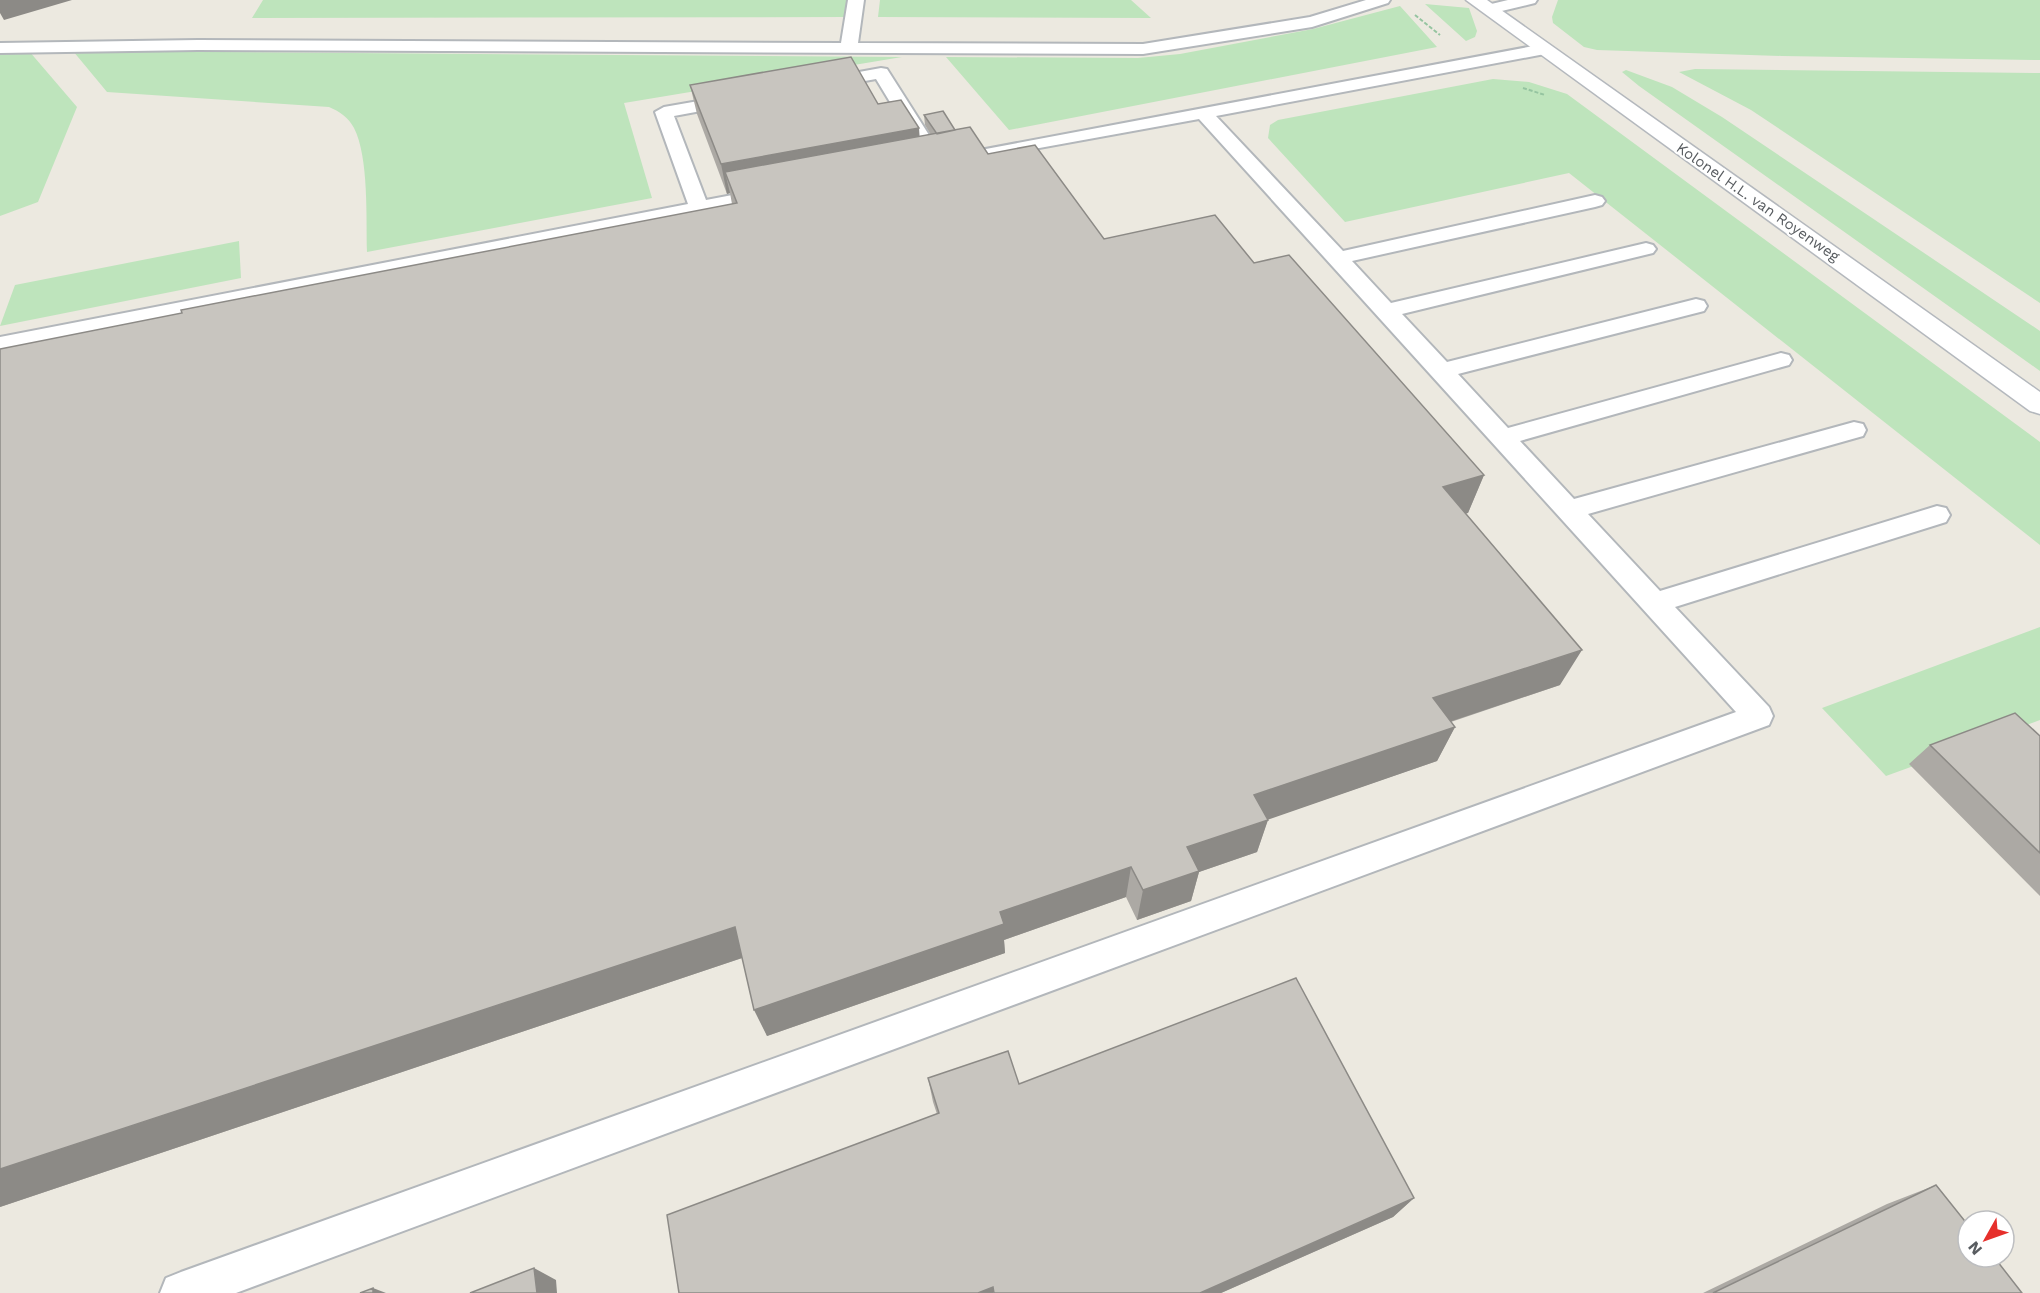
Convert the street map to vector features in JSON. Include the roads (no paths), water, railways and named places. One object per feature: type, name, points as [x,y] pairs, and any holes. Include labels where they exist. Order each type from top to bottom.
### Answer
[{"type":"street","name":"Kolonel H.L. van Royenweg","points":[[1482,5],[2040,405]]},
{"type":"lane","points":[[849,47],[856,0]]},
{"type":"lane","points":[[0,48],[198,45],[1143,49],[1312,22],[1382,0]]},
{"type":"lane","points":[[1482,5],[1529,0]]},
{"type":"lane","points":[[914,167],[1544,49]]},
{"type":"lane","points":[[813,85],[881,73],[937,163]]},
{"type":"lane","points":[[699,208],[664,112],[756,96]]},
{"type":"lane","points":[[181,1293],[1758,716],[1204,113]]},
{"type":"lane","points":[[0,344],[790,190]]},
{"type":"lane","points":[[1338,258],[1595,201]]},
{"type":"lane","points":[[1386,311],[1646,249]]},
{"type":"lane","points":[[1441,371],[1696,306]]},
{"type":"lane","points":[[1503,438],[1781,360]]},
{"type":"lane","points":[[1569,510],[1854,430]]},
{"type":"lane","points":[[1654,603],[1937,514]]}]
